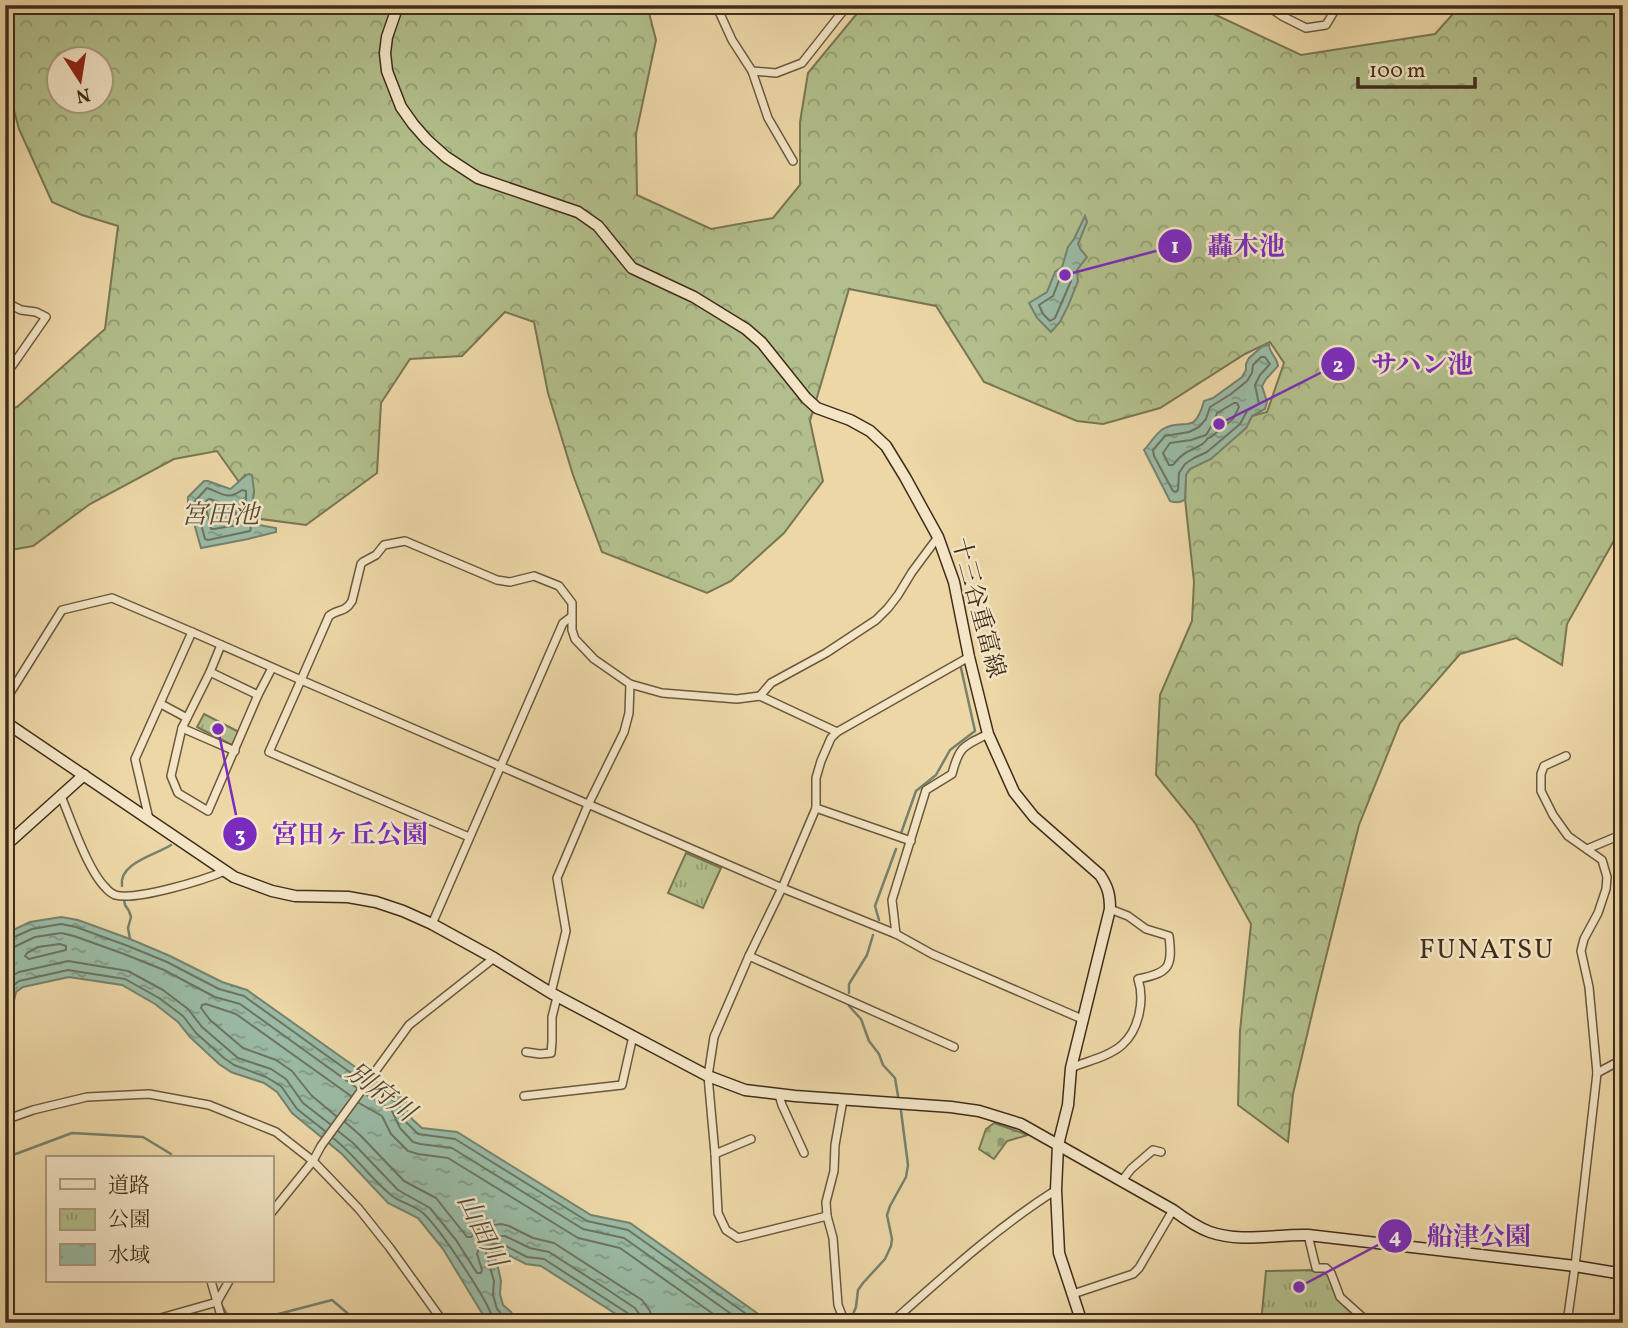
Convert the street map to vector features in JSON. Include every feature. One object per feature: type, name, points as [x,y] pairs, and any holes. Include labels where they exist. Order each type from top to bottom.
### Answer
[{"type":"street","name":"十三谷重富線","points":[[398,5],[387,37],[387,71],[401,107],[427,140],[462,169],[478,178],[578,212],[598,226],[632,268],[694,297],[746,329],[762,343],[817,408],[850,420],[870,431],[886,446],[938,537],[954,582],[988,734],[1014,792],[1034,817],[1100,875],[1110,895],[1110,909],[1071,1068],[1068,1105],[1058,1145],[1056,1190],[1059,1253],[1081,1319]]},
{"type":"street","points":[[716,5],[732,40],[752,71],[768,118],[793,161]]},
{"type":"street","points":[[752,71],[776,74],[802,63],[844,11],[844,5]]},
{"type":"street","points":[[1266,5],[1306,28],[1326,25],[1338,5]]},
{"type":"street","points":[[5,218],[8,225],[5,255]]},
{"type":"street","points":[[5,302],[46,317],[5,376]]},
{"type":"street","points":[[760,696],[771,683],[826,653],[876,620],[893,602],[938,537]]},
{"type":"street","points":[[468,837],[269,752],[329,616],[349,607],[361,565],[376,555],[384,545],[405,541],[504,582],[534,576],[564,590],[572,603],[572,630],[575,639],[594,659],[630,684],[662,693],[737,699],[760,696],[837,732]]},
{"type":"street","points":[[5,701],[62,610],[112,598],[588,805],[896,934],[932,954],[1083,1019]]},
{"type":"street","points":[[432,924],[563,623],[571,617]]},
{"type":"street","points":[[149,820],[135,759],[192,632]]},
{"type":"street","points":[[221,645],[182,728],[171,776],[178,793],[208,811],[272,668]]},
{"type":"street","points":[[827,1216],[738,1238],[726,1230],[718,1213],[710,1109],[708,1076],[714,1037],[816,808],[816,778],[831,738],[837,732],[969,657]]},
{"type":"street","points":[[210,672],[258,695]]},
{"type":"street","points":[[526,1052],[551,1053],[554,995],[566,930],[557,878],[588,805],[624,732],[629,713],[630,684]]},
{"type":"street","points":[[160,704],[187,718]]},
{"type":"street","points":[[5,722],[234,877],[295,896],[348,897],[376,902],[402,911],[432,924],[554,995],[708,1076],[745,1090],[979,1111],[1021,1124],[1173,1210],[1191,1224],[1212,1233],[1234,1237],[1308,1235],[1623,1274]]},
{"type":"street","points":[[182,728],[235,751]]},
{"type":"street","points":[[896,934],[892,900],[926,790],[952,774],[956,758],[964,745],[988,734]]},
{"type":"street","points":[[1566,756],[1544,766],[1541,791],[1568,836],[1602,860],[1607,877],[1606,890],[1598,913],[1584,939],[1581,951],[1588,986],[1597,1073],[1567,1323]]},
{"type":"street","points":[[5,846],[84,775]]},
{"type":"street","points":[[61,796],[93,870],[106,889],[115,895],[143,895],[206,879],[225,871]]},
{"type":"street","points":[[816,808],[911,841]]},
{"type":"street","points":[[1587,849],[1623,834]]},
{"type":"street","points":[[1071,1068],[1123,1045],[1138,1019],[1142,991],[1138,979],[1160,973],[1167,968],[1171,954],[1169,936],[1146,929],[1128,916],[1110,909]]},
{"type":"street","points":[[749,956],[954,1047]]},
{"type":"street","points":[[273,1211],[313,1161],[321,1146],[409,1025],[494,958]]},
{"type":"street","points":[[524,1096],[622,1085],[633,1036]]},
{"type":"street","points":[[1597,1073],[1623,1059]]},
{"type":"street","points":[[5,1120],[87,1097],[149,1094],[209,1105],[275,1132],[313,1161],[359,1209],[444,1323]]},
{"type":"street","points":[[779,1095],[804,1153]]},
{"type":"street","points":[[844,1100],[835,1144],[834,1171],[826,1202],[833,1238],[838,1305],[845,1323]]},
{"type":"street","points":[[715,1154],[751,1139]]},
{"type":"street","points":[[1121,1182],[1131,1169],[1153,1150],[1161,1153]]},
{"type":"street","points":[[891,1323],[989,1237],[1056,1190]]},
{"type":"street","points":[[1073,1294],[1133,1274],[1173,1210]]},
{"type":"street","points":[[1308,1235],[1316,1268],[1326,1268],[1331,1273],[1340,1297],[1369,1323]]},
{"type":"street","points":[[211,1282],[223,1323]]},
{"type":"street","points":[[143,1323],[217,1302],[228,1282]]},
{"type":"street","points":[[1070,1323],[1081,1319]]},
{"type":"green space","points":[[5,5],[647,5],[656,40],[636,134],[637,195],[711,229],[773,218],[800,185],[800,122],[808,73],[864,5],[1195,5],[1301,55],[1435,34],[1461,5],[1623,5],[1623,536],[1616,537],[1567,624],[1562,665],[1516,638],[1460,654],[1400,723],[1359,825],[1293,1094],[1288,1142],[1238,1105],[1240,1031],[1251,924],[1195,823],[1156,775],[1160,695],[1192,621],[1194,582],[1185,499],[1186,474],[1197,464],[1211,458],[1246,428],[1252,416],[1267,412],[1284,363],[1270,342],[1245,354],[1160,408],[1103,424],[1077,421],[984,382],[936,306],[849,289],[810,421],[823,481],[784,533],[731,581],[707,593],[602,552],[573,475],[548,393],[534,322],[505,312],[462,356],[410,359],[381,403],[377,473],[306,525],[253,518],[251,512],[254,491],[245,475],[239,482],[217,451],[174,459],[90,504],[33,546],[5,551],[5,410],[17,407],[105,329],[118,226],[52,202],[19,129],[5,77]]},
{"type":"green space","points":[[204,714],[239,732],[232,745],[197,727]]},
{"type":"green space","points":[[686,853],[721,868],[703,908],[668,893]]},
{"type":"green space","points":[[994,1123],[1028,1135],[1007,1141],[994,1159],[979,1149],[986,1129]]},
{"type":"green space","points":[[1316,1270],[1327,1274],[1341,1302],[1364,1323],[1261,1323],[1266,1271]]},
{"type":"water","points":[[1085,216],[1087,222],[1078,244],[1087,257],[1077,270],[1078,281],[1068,306],[1051,332],[1037,318],[1029,303],[1047,292],[1055,272],[1062,267],[1068,247]]},
{"type":"water","points":[[1269,345],[1278,366],[1262,386],[1267,402],[1265,409],[1252,416],[1246,428],[1211,459],[1190,469],[1186,475],[1185,499],[1170,501],[1144,450],[1163,429],[1192,423],[1204,401],[1213,398],[1242,377],[1249,358],[1263,346]]},
{"type":"water","name":"宮田池","points":[[249,474],[252,475],[254,491],[251,512],[253,518],[259,525],[276,528],[276,532],[201,548],[188,497],[204,481],[230,489]]},
{"type":"water","points":[[61,917],[78,920],[130,939],[222,982],[247,990],[406,1100],[412,1119],[422,1128],[457,1132],[591,1215],[630,1223],[771,1323],[630,1323],[541,1266],[526,1264],[500,1251],[492,1252],[501,1281],[500,1294],[503,1305],[517,1323],[488,1323],[443,1249],[418,1218],[388,1203],[342,1154],[292,1113],[277,1092],[264,1083],[231,1072],[219,1064],[178,1022],[155,1004],[122,985],[69,977],[23,987],[16,992],[14,1001],[5,1010],[5,934],[30,922]]},
{"type":"waterway","points":[[900,836],[916,791],[936,775],[950,750],[975,731],[961,668]]},
{"type":"waterway","points":[[122,886],[126,871],[139,861],[171,845]]},
{"type":"waterway","points":[[879,920],[875,906],[896,849]]},
{"type":"waterway","points":[[124,900],[131,917],[128,928],[130,939]]},
{"type":"waterway","points":[[849,993],[849,984],[867,955],[873,935]]},
{"type":"waterway","points":[[849,1006],[861,1019],[869,1041],[883,1065],[895,1078],[898,1096]]},
{"type":"waterway","points":[[851,1319],[858,1290],[885,1259],[891,1246],[887,1215],[906,1177],[908,1165],[901,1111]]},
{"type":"waterway","points":[[5,1158],[72,1133],[143,1137],[171,1154]]},
{"type":"waterway","points":[[244,1323],[332,1300],[359,1323]]},
{"type":"waterway","points":[[222,1306],[232,1323]]},
{"type":"place","name":"轟木池","points":[[1065,275]]},
{"type":"place","name":"サハン池","points":[[1219,424]]},
{"type":"place","name":"宮田ヶ丘公園","points":[[218,729]]},
{"type":"place","name":"船津公園","points":[[1299,1287]]},
{"type":"district","name":"FUNATSU","points":[[1487,950]]},
{"type":"water label","name":"別府川","points":[[380,1093]]},
{"type":"water label","name":"山田川","points":[[481,1231]]}]
